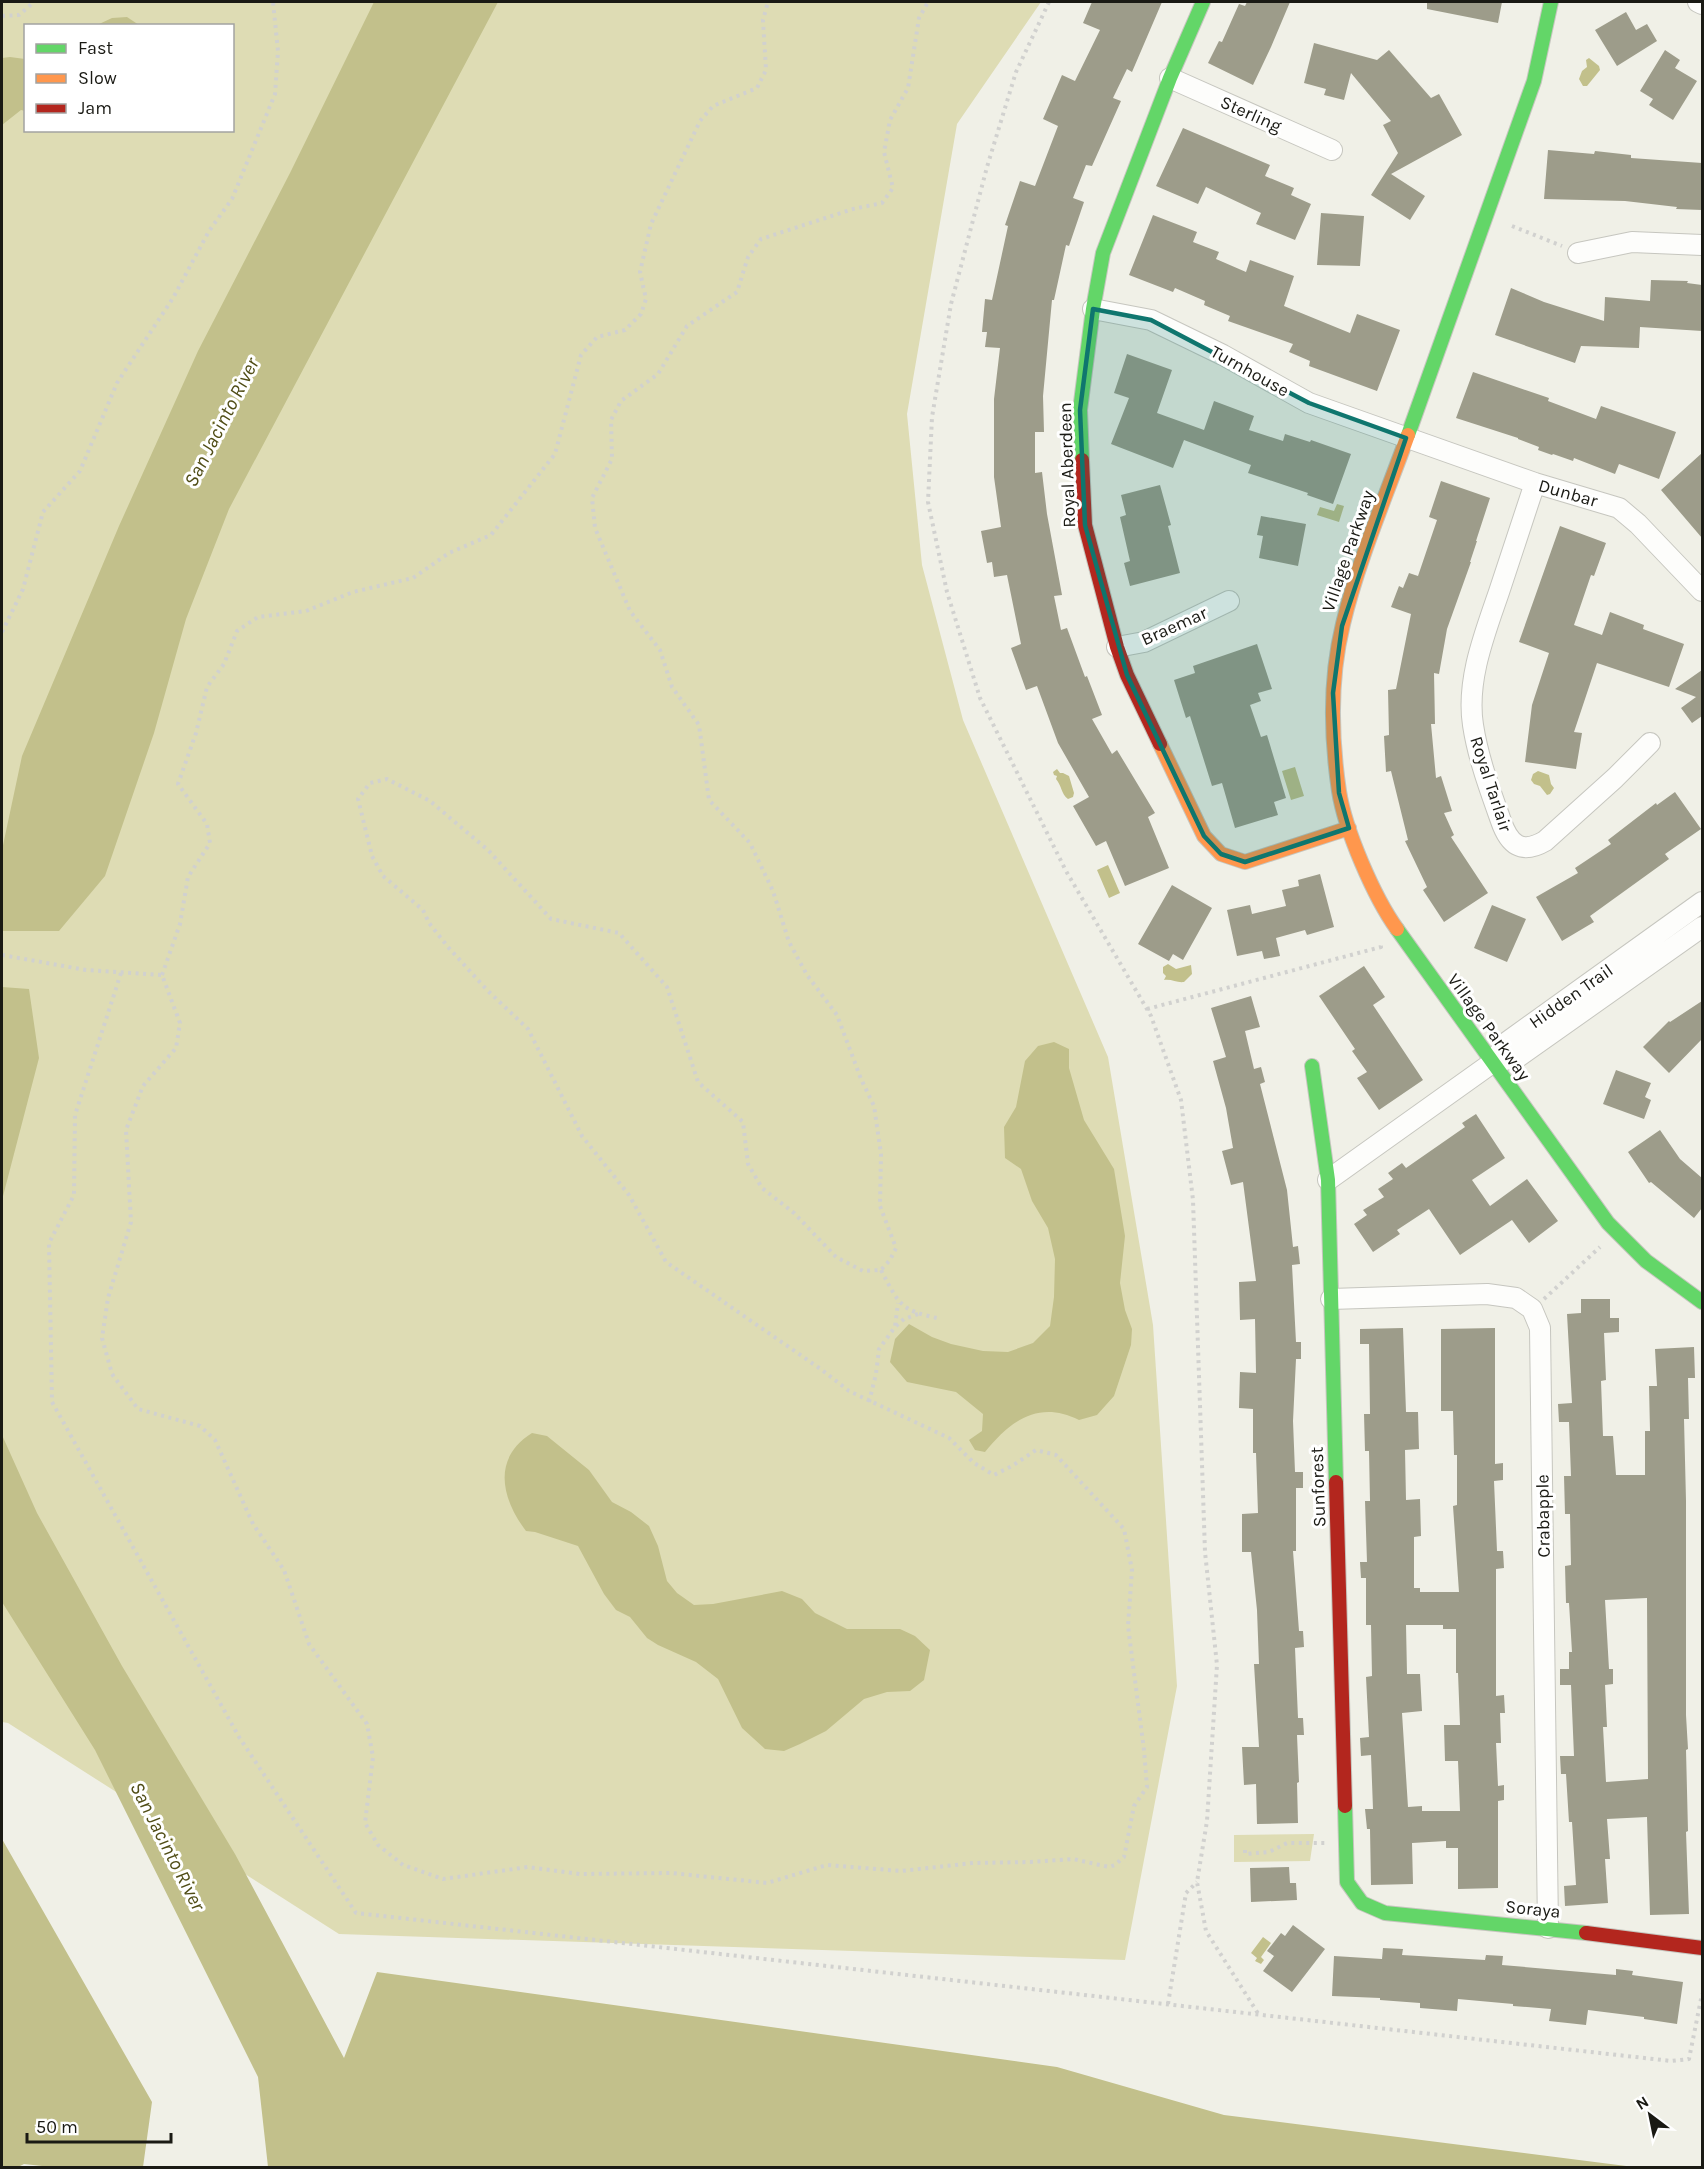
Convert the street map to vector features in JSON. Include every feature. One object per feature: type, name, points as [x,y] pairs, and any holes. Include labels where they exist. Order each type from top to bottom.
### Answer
[{"type":"street","name":"Royal Aberdeen","points":[[1203,2],[1170,78],[1103,253],[1080,410],[1085,525],[1117,647],[1127,675],[1204,836],[1221,854],[1245,862],[1349,828]]},
{"type":"street","name":"Village Parkway","points":[[1551,2],[1534,81],[1351,593],[1342,626],[1333,693],[1339,793],[1349,828],[1377,897],[1492,1063],[1608,1223],[1646,1261],[1702,1302]]},
{"type":"street","points":[[1698,2],[1702,4]]},
{"type":"street","name":"Sterling","points":[[1170,78],[1332,150]]},
{"type":"street","points":[[1578,253],[1632,242],[1702,245]]},
{"type":"street","name":"Turnhouse","points":[[1093,309],[1151,320],[1223,355],[1309,403],[1406,438]]},
{"type":"street","name":"Dunbar","points":[[1406,438],[1534,483],[1619,508],[1638,524],[1702,591]]},
{"type":"street","name":"Royal Tarlair","points":[[1534,483],[1478,656],[1472,698],[1472,723],[1481,764],[1510,840],[1514,844],[1525,847],[1538,845],[1545,841],[1616,778],[1650,743]]},
{"type":"street","name":"Braemar","points":[[1117,647],[1144,642],[1229,601]]},
{"type":"street","name":"Hidden Trail","points":[[1328,1180],[1492,1063],[1507,1042],[1702,902]]},
{"type":"street","points":[[1492,1063],[1518,1057],[1702,927]]},
{"type":"street","name":"Sunforest","points":[[1312,1066],[1328,1180],[1347,1882],[1362,1903]]},
{"type":"street","points":[[1331,1299],[1486,1294],[1516,1298],[1532,1309]]},
{"type":"street","name":"Crabapple","points":[[1532,1309],[1540,1328],[1548,1928]]},
{"type":"street","name":"Soraya","points":[[1362,1903],[1385,1913],[1548,1928],[1702,1948]]},
{"type":"path","points":[[2,16],[19,15],[34,2]]},
{"type":"path","points":[[2,632],[23,589],[43,512],[80,471],[117,383],[173,298],[209,231],[232,199],[275,94],[278,51],[273,2]]},
{"type":"path","points":[[768,2],[763,20],[766,70],[757,88],[712,106],[700,121],[651,224],[640,272],[646,299],[641,314],[625,330],[597,337],[581,355],[555,454],[491,535],[448,553],[413,578],[352,592],[306,611],[258,617],[237,631],[224,664],[207,687],[196,733],[178,784],[207,824],[210,843],[188,877],[180,924],[162,975],[180,1023],[176,1048],[143,1086],[126,1130],[131,1222],[108,1298],[102,1338],[112,1374],[138,1408],[200,1426],[214,1440],[253,1524],[284,1570],[309,1644],[367,1724],[373,1757],[366,1823],[378,1845],[403,1865],[443,1879],[528,1867],[580,1874],[671,1873],[767,1883],[827,1865],[901,1871],[973,1863],[1073,1859],[1109,1867],[1124,1857],[1134,1806],[1147,1786],[1128,1626],[1132,1570],[1124,1529],[1056,1455],[1036,1450],[994,1475],[974,1463],[949,1437],[849,1391],[666,1262],[629,1195],[582,1136],[528,1029],[487,990],[448,947],[429,923],[423,910],[383,876],[372,856],[358,799],[370,783],[387,779],[430,801],[488,850],[550,919],[619,933],[667,987],[698,1082],[743,1122],[748,1164],[762,1188],[794,1212],[836,1257],[863,1271],[881,1270],[890,1260],[896,1248],[880,1206],[881,1154],[874,1106],[861,1079],[837,1015],[807,975],[789,942],[773,891],[750,843],[709,800],[699,725],[672,687],[660,650],[630,610],[595,528],[592,498],[612,459],[611,420],[621,401],[658,374],[687,326],[737,292],[748,256],[761,239],[853,209],[882,203],[893,188],[884,153],[890,120],[908,88],[919,18],[928,2]]},
{"type":"path","points":[[1049,2],[1016,72],[987,167],[951,304],[932,417],[928,502],[947,592],[980,698],[1066,871],[1151,1016],[1181,1100],[1193,1200],[1205,1552],[1216,1665],[1207,1821],[1197,1882],[1206,1931],[1260,2015]]},
{"type":"path","points":[[1512,226],[1578,253]]},
{"type":"path","points":[[1147,1009],[1381,947],[1375,937],[1393,923]]},
{"type":"path","points":[[2,955],[86,970],[162,975]]},
{"type":"path","points":[[121,973],[75,1115],[74,1195],[49,1243],[52,1402],[239,1737],[356,1913],[1671,2061],[1689,2059],[1702,1994]]},
{"type":"path","points":[[1532,1309],[1601,1246]]},
{"type":"path","points":[[881,1270],[898,1303],[895,1327]]},
{"type":"path","points":[[898,1303],[919,1314],[941,1319]]},
{"type":"path","points":[[869,1402],[879,1349],[904,1319],[919,1314]]},
{"type":"path","points":[[1245,1850],[1245,1854],[1269,1852],[1287,1843],[1305,1842],[1346,1845]]},
{"type":"path","points":[[1168,2004],[1186,1893],[1197,1882]]},
{"type":"highlighted area","points":[[1093,309],[1151,320],[1309,403],[1406,438],[1342,626],[1333,693],[1339,793],[1349,828],[1245,862],[1221,854],[1204,836],[1127,675],[1085,525],[1080,410]]},
{"type":"shaded area","points":[[2,2],[1041,2],[957,124],[907,414],[922,565],[963,720],[1108,1057],[1153,1325],[1177,1686],[1125,1960],[339,1934],[8,1723],[2,1722]]},
{"type":"shaded area","points":[[1314,1834],[1310,1861],[1234,1862],[1234,1835]]},
{"type":"water","name":"San Jacinto River","points":[[374,2],[498,2],[229,509],[186,619],[154,733],[105,876],[59,931],[2,931],[2,850],[22,756],[119,526],[198,351],[290,173]]},
{"type":"water","points":[[127,17],[138,24],[99,24],[112,18]]},
{"type":"water","points":[[2,58],[24,59],[24,111],[21,110],[2,125]]},
{"type":"water","points":[[1589,58],[1599,66],[1600,70],[1587,86],[1583,86],[1579,79],[1582,71],[1587,67],[1586,60]]},
{"type":"water","points":[[1337,504],[1344,506],[1339,522],[1317,515],[1320,507],[1334,511]]},
{"type":"water","points":[[1295,767],[1304,796],[1291,800],[1282,771]]},
{"type":"water","points":[[1057,769],[1060,773],[1069,776],[1073,797],[1068,799],[1064,795],[1056,779],[1057,776],[1053,772]]},
{"type":"water","points":[[1538,771],[1549,775],[1554,788],[1550,794],[1547,795],[1531,780],[1533,774]]},
{"type":"water","points":[[1108,865],[1120,893],[1109,898],[1097,870]]},
{"type":"water","points":[[1168,964],[1176,969],[1191,965],[1192,974],[1184,982],[1164,980],[1166,976],[1163,973],[1163,967]]},
{"type":"water","points":[[2,987],[29,989],[39,1058],[2,1200]]},
{"type":"water","points":[[1054,1042],[1069,1049],[1069,1068],[1084,1120],[1114,1169],[1125,1236],[1120,1283],[1125,1310],[1132,1329],[1131,1345],[1114,1396],[1097,1415],[1079,1420],[1065,1414],[1051,1412],[1027,1416],[1005,1431],[985,1452],[975,1450],[969,1440],[982,1431],[983,1414],[956,1392],[907,1382],[890,1362],[895,1339],[909,1324],[932,1337],[951,1344],[983,1351],[1008,1352],[1033,1343],[1050,1326],[1054,1297],[1055,1259],[1048,1228],[1032,1201],[1021,1169],[1005,1158],[1004,1127],[1016,1107],[1025,1061],[1038,1046]]},
{"type":"water","points":[[532,1433],[547,1436],[589,1470],[612,1502],[631,1512],[649,1526],[658,1546],[667,1581],[677,1593],[694,1605],[713,1604],[782,1591],[802,1599],[815,1613],[847,1629],[900,1629],[915,1636],[930,1650],[924,1680],[910,1691],[887,1692],[864,1699],[826,1731],[784,1751],[765,1749],[742,1728],[718,1679],[696,1662],[647,1638],[630,1617],[616,1610],[604,1594],[578,1546],[526,1531],[511,1505],[506,1492],[505,1479],[506,1466],[511,1454],[519,1443]]},
{"type":"water","name":"San Jacinto River","points":[[2,1435],[37,1513],[122,1666],[235,1854],[344,2058],[377,1972],[1057,2067],[1224,2115],[1634,2167],[268,2167],[258,2077],[95,1750],[2,1602]]},
{"type":"water","points":[[2,1839],[152,2102],[143,2167],[60,2168],[24,2164],[18,2167],[2,2167]]},
{"type":"water","points":[[1263,1937],[1271,1943],[1261,1957],[1264,1960],[1261,1964],[1255,1961],[1257,1958],[1251,1953]]},
{"type":"building","points":[[1092,2],[1162,2],[1132,72],[1127,69],[1113,98],[1121,101],[1092,166],[1086,165],[1073,198],[1084,202],[1069,246],[1066,245],[1054,300],[1052,300],[1043,396],[1044,432],[1035,432],[1035,473],[1042,472],[1047,514],[1062,595],[1054,596],[1061,630],[1067,628],[1102,715],[1092,719],[1112,754],[1117,750],[1155,813],[1148,817],[1169,868],[1125,886],[1106,841],[1096,846],[1073,806],[1089,797],[1058,743],[1037,686],[1026,690],[1011,648],[1021,644],[1007,575],[994,577],[992,562],[987,563],[981,531],[1001,527],[994,477],[994,399],[1000,348],[985,347],[987,332],[982,332],[985,299],[992,300],[1008,226],[1005,225],[1020,181],[1035,186],[1058,126],[1043,119],[1062,75],[1075,81],[1100,30],[1083,23]]},
{"type":"building","points":[[1247,2],[1290,2],[1253,85],[1208,63],[1219,41],[1222,42],[1239,4],[1245,6]]},
{"type":"building","points":[[1427,2],[1502,2],[1498,23],[1427,9]]},
{"type":"building","points":[[1626,12],[1636,30],[1647,24],[1657,41],[1617,66],[1595,30]]},
{"type":"building","points":[[1314,43],[1377,60],[1389,50],[1431,98],[1439,94],[1462,135],[1391,174],[1425,196],[1410,220],[1371,195],[1398,153],[1383,125],[1391,121],[1351,73],[1344,100],[1324,95],[1326,89],[1304,83]]},
{"type":"building","points":[[1665,50],[1680,60],[1675,68],[1697,81],[1673,120],[1649,105],[1653,99],[1640,91]]},
{"type":"building","points":[[1183,128],[1270,165],[1265,176],[1294,188],[1291,195],[1311,204],[1295,240],[1256,224],[1261,213],[1206,187],[1198,204],[1156,186]]},
{"type":"building","points":[[1548,150],[1594,154],[1595,151],[1631,155],[1631,158],[1702,163],[1702,210],[1676,209],[1677,207],[1625,201],[1544,199]]},
{"type":"building","points":[[1321,213],[1364,216],[1360,266],[1317,265]]},
{"type":"building","points":[[1153,215],[1197,232],[1193,242],[1219,252],[1216,259],[1246,272],[1250,260],[1294,276],[1284,306],[1350,333],[1357,314],[1400,330],[1377,391],[1309,366],[1310,361],[1289,352],[1293,344],[1228,321],[1230,316],[1204,305],[1205,301],[1175,288],[1173,292],[1129,275]]},
{"type":"building","points":[[1651,280],[1688,281],[1687,283],[1702,285],[1702,331],[1640,327],[1639,348],[1581,346],[1575,363],[1495,335],[1511,288],[1544,302],[1604,321],[1605,297],[1650,301]]},
{"type":"building","points":[[1127,354],[1172,370],[1157,413],[1204,430],[1214,401],[1254,416],[1249,430],[1283,441],[1285,434],[1310,442],[1311,440],[1351,454],[1333,504],[1248,473],[1251,465],[1184,440],[1173,468],[1111,444],[1129,398],[1114,393]]},
{"type":"building","points":[[1473,372],[1549,398],[1548,401],[1596,419],[1601,406],[1676,432],[1659,479],[1619,464],[1615,474],[1574,458],[1573,461],[1552,455],[1518,438],[1456,418]]},
{"type":"building","points":[[1702,453],[1702,538],[1661,490]]},
{"type":"building","points":[[1441,481],[1490,498],[1471,562],[1447,629],[1439,674],[1434,673],[1435,724],[1431,724],[1436,778],[1441,776],[1452,811],[1444,813],[1454,835],[1451,837],[1488,893],[1444,922],[1423,890],[1427,887],[1405,841],[1408,840],[1391,771],[1386,772],[1384,736],[1389,735],[1388,690],[1396,689],[1411,614],[1391,607],[1399,586],[1403,588],[1409,573],[1418,576],[1437,520],[1429,517]]},
{"type":"building","points":[[1160,485],[1171,525],[1168,526],[1180,573],[1130,586],[1124,563],[1130,561],[1120,517],[1126,515],[1121,495]]},
{"type":"building","points":[[1261,516],[1306,524],[1298,566],[1259,558],[1263,536],[1257,535]]},
{"type":"building","points":[[1560,526],[1606,543],[1594,576],[1591,575],[1574,625],[1602,635],[1610,612],[1644,625],[1643,629],[1684,644],[1669,687],[1597,663],[1574,732],[1582,733],[1576,769],[1525,762],[1532,705],[1549,653],[1519,642]]},
{"type":"building","points":[[1257,644],[1272,689],[1258,693],[1261,701],[1250,705],[1261,737],[1267,735],[1286,798],[1274,802],[1278,815],[1235,828],[1222,783],[1212,786],[1190,716],[1186,718],[1174,680],[1195,673],[1193,666]]},
{"type":"building","points":[[1702,670],[1702,716],[1692,723],[1681,708],[1696,697],[1675,689]]},
{"type":"building","points":[[1675,792],[1701,829],[1665,854],[1669,859],[1590,916],[1594,922],[1562,941],[1536,897],[1578,873],[1575,868],[1611,844],[1608,840],[1656,803],[1657,805]]},
{"type":"building","points":[[1320,874],[1334,927],[1307,935],[1305,930],[1276,938],[1280,956],[1264,959],[1262,951],[1237,956],[1227,910],[1250,905],[1252,914],[1286,906],[1282,890],[1299,886],[1298,880]]},
{"type":"building","points":[[1172,885],[1212,908],[1183,960],[1173,954],[1169,961],[1138,944]]},
{"type":"building","points":[[1492,905],[1526,919],[1507,962],[1474,948]]},
{"type":"building","points":[[1364,966],[1385,997],[1373,1005],[1423,1080],[1379,1110],[1357,1078],[1367,1072],[1352,1051],[1355,1049],[1319,996]]},
{"type":"building","points":[[1251,996],[1260,1027],[1245,1031],[1254,1069],[1261,1067],[1265,1082],[1260,1084],[1287,1190],[1293,1247],[1298,1246],[1300,1264],[1292,1265],[1296,1342],[1301,1342],[1301,1359],[1296,1359],[1293,1421],[1295,1472],[1303,1472],[1303,1488],[1296,1488],[1296,1551],[1293,1551],[1299,1631],[1303,1631],[1304,1647],[1295,1648],[1298,1718],[1303,1718],[1304,1735],[1297,1735],[1298,1823],[1257,1824],[1256,1784],[1244,1785],[1242,1747],[1259,1747],[1254,1664],[1259,1664],[1257,1610],[1251,1552],[1242,1552],[1242,1514],[1258,1513],[1256,1453],[1253,1453],[1253,1409],[1239,1408],[1240,1372],[1256,1373],[1255,1319],[1240,1320],[1239,1282],[1256,1281],[1243,1182],[1231,1185],[1222,1151],[1233,1148],[1226,1108],[1213,1061],[1226,1057],[1211,1008]]},
{"type":"building","points":[[1702,1001],[1702,1039],[1669,1073],[1643,1047],[1669,1021]]},
{"type":"building","points":[[1616,1070],[1651,1083],[1645,1097],[1651,1100],[1644,1119],[1603,1104]]},
{"type":"building","points":[[1476,1114],[1505,1158],[1472,1180],[1490,1206],[1527,1179],[1558,1221],[1529,1243],[1512,1220],[1460,1255],[1429,1209],[1397,1230],[1400,1234],[1373,1252],[1354,1224],[1367,1215],[1363,1210],[1384,1197],[1378,1189],[1393,1179],[1388,1173],[1402,1163],[1406,1168],[1465,1127],[1462,1123]]},
{"type":"building","points":[[1660,1130],[1680,1159],[1702,1178],[1702,1208],[1694,1218],[1651,1182],[1649,1183],[1628,1152]]},
{"type":"building","points":[[1581,1299],[1610,1299],[1610,1318],[1619,1318],[1619,1332],[1604,1333],[1606,1380],[1601,1381],[1603,1436],[1613,1436],[1616,1475],[1645,1475],[1645,1431],[1650,1431],[1649,1386],[1657,1386],[1655,1349],[1694,1347],[1695,1378],[1688,1378],[1689,1419],[1684,1419],[1688,1749],[1686,1750],[1688,1831],[1686,1832],[1689,1914],[1650,1915],[1647,1817],[1607,1819],[1610,1859],[1605,1859],[1608,1903],[1565,1906],[1564,1886],[1576,1885],[1572,1822],[1569,1822],[1566,1774],[1561,1774],[1560,1756],[1574,1756],[1571,1685],[1560,1685],[1560,1669],[1569,1669],[1569,1652],[1572,1652],[1569,1603],[1566,1603],[1565,1566],[1571,1565],[1570,1514],[1565,1514],[1564,1476],[1571,1476],[1569,1422],[1559,1422],[1558,1404],[1572,1403],[1567,1314],[1581,1313]],"holes":[[[1647,1598],[1648,1779],[1606,1782],[1603,1727],[1607,1727],[1605,1685],[1613,1684],[1613,1669],[1609,1669],[1605,1600]]]},
{"type":"building","points":[[1403,1328],[1406,1412],[1418,1412],[1419,1449],[1405,1450],[1406,1500],[1420,1499],[1421,1536],[1414,1537],[1414,1588],[1420,1588],[1420,1592],[1459,1592],[1453,1506],[1457,1505],[1457,1455],[1454,1455],[1453,1411],[1441,1411],[1441,1329],[1495,1328],[1495,1464],[1503,1463],[1503,1480],[1494,1481],[1497,1551],[1503,1551],[1504,1568],[1496,1569],[1496,1696],[1504,1695],[1505,1713],[1500,1713],[1501,1743],[1496,1743],[1498,1786],[1504,1785],[1504,1800],[1498,1801],[1498,1888],[1458,1889],[1458,1848],[1446,1848],[1446,1841],[1412,1843],[1413,1884],[1371,1885],[1370,1829],[1367,1829],[1365,1809],[1373,1809],[1371,1755],[1361,1756],[1360,1738],[1369,1737],[1366,1677],[1372,1676],[1371,1625],[1366,1625],[1366,1578],[1361,1578],[1360,1562],[1367,1562],[1365,1501],[1370,1501],[1369,1451],[1365,1451],[1364,1414],[1370,1414],[1369,1344],[1360,1344],[1360,1329]],"holes":[[[1406,1625],[1443,1625],[1443,1629],[1456,1629],[1456,1673],[1458,1673],[1460,1725],[1444,1725],[1445,1761],[1458,1761],[1460,1811],[1422,1811],[1422,1806],[1408,1807],[1402,1713],[1422,1711],[1420,1674],[1407,1674]]]},
{"type":"building","points":[[1289,1867],[1290,1883],[1296,1883],[1297,1900],[1251,1902],[1250,1868]]},
{"type":"building","points":[[1293,1925],[1325,1949],[1292,1992],[1263,1971],[1274,1956],[1267,1951],[1281,1933],[1285,1936]]},
{"type":"building","points":[[1383,1948],[1403,1949],[1402,1955],[1485,1960],[1486,1955],[1503,1956],[1502,1965],[1616,1975],[1616,1969],[1633,1971],[1632,1975],[1683,1982],[1677,2024],[1588,2010],[1586,2025],[1549,2021],[1551,2009],[1513,2006],[1513,2004],[1458,1999],[1457,2011],[1420,2008],[1420,2003],[1380,2000],[1380,1998],[1332,1996],[1334,1956],[1382,1959]]},
{"type":"traffic: fast","points":[[1082,460],[1080,410],[1103,253],[1170,78],[1203,2]]},
{"type":"traffic: fast","points":[[1408,435],[1534,81],[1551,2]]},
{"type":"traffic: fast","points":[[1397,929],[1608,1223],[1646,1261],[1702,1302]]},
{"type":"traffic: fast","points":[[1312,1066],[1328,1180],[1336,1482]]},
{"type":"traffic: fast","points":[[1345,1806],[1347,1882],[1362,1903],[1385,1913],[1586,1933]]},
{"type":"traffic: slow","points":[[1397,929],[1370,882],[1347,825],[1336,770],[1333,707],[1339,644],[1349,600],[1408,435]]},
{"type":"traffic: slow","points":[[1160,744],[1204,836],[1221,854],[1245,862],[1349,828]]},
{"type":"traffic: jam","points":[[1082,460],[1085,525],[1117,647],[1127,675],[1160,744]]},
{"type":"traffic: jam","points":[[1336,1482],[1345,1806]]},
{"type":"traffic: jam","points":[[1586,1933],[1702,1948]]}]
